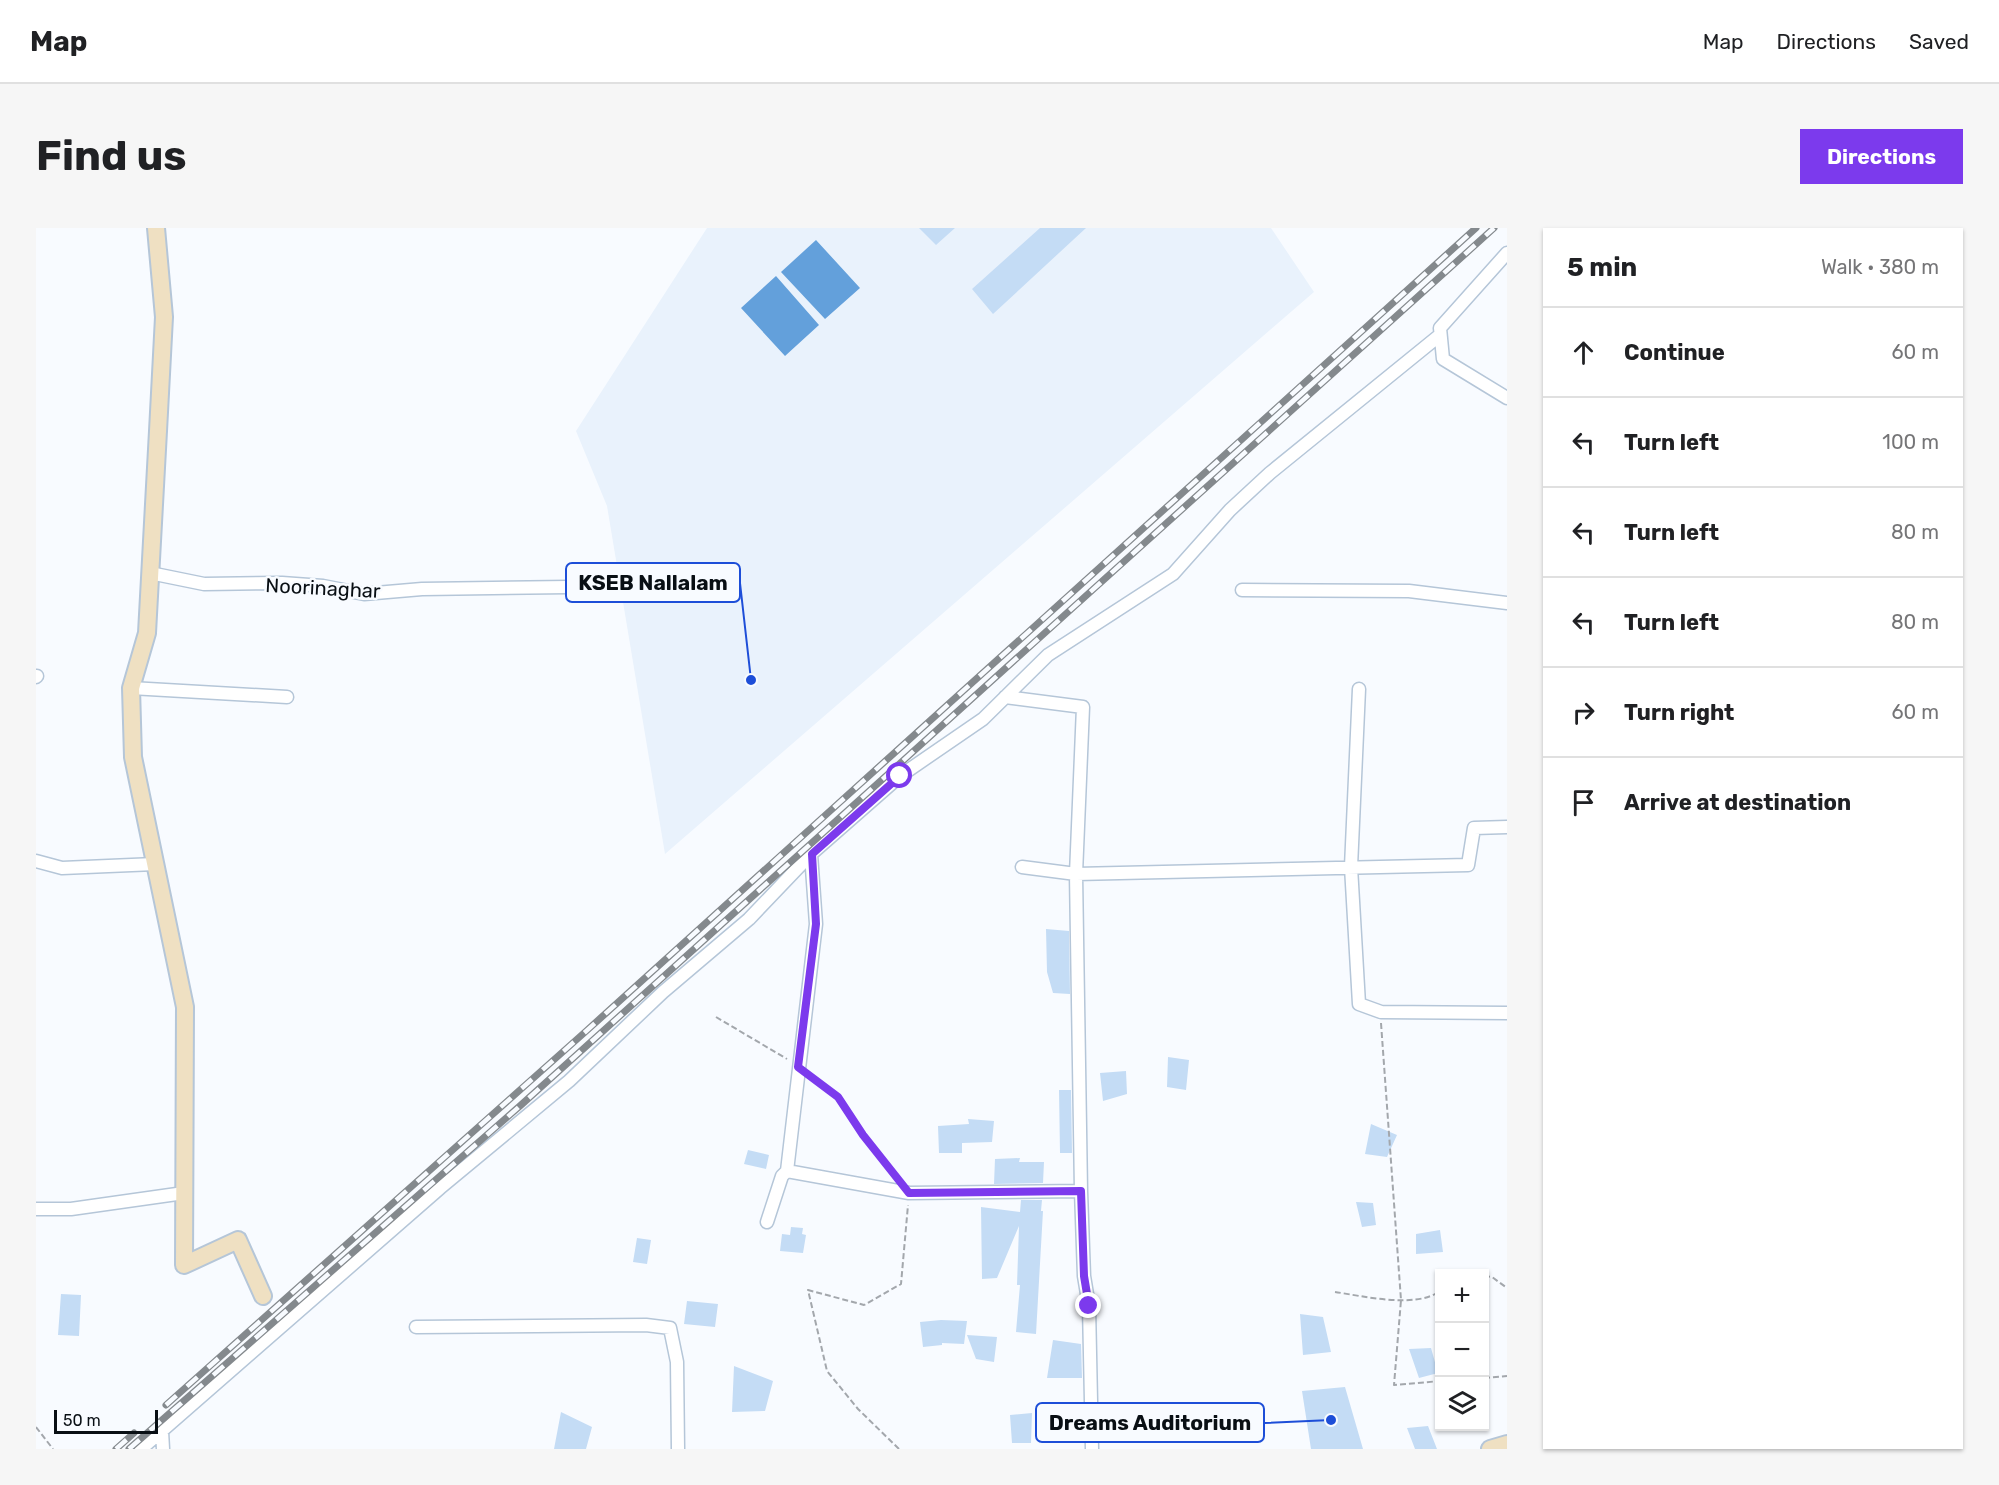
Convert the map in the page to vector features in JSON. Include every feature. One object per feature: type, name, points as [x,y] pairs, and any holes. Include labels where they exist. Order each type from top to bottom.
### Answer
[{"type":"street","points":[[156,228],[164,317],[147,633],[131,688],[133,757],[185,1007],[184,1265],[238,1240],[263,1296]]},
{"type":"street","points":[[1507,253],[1440,328],[1443,359],[1507,398]]},
{"type":"street","points":[[141,1449],[432,1195],[569,1081],[663,992],[748,920],[812,854],[900,776],[983,719],[1048,655],[1173,574],[1230,510],[1270,473],[1440,335]]},
{"type":"street","name":"Noorinaghar","points":[[150,573],[204,584],[282,583],[323,586],[364,594],[422,589],[569,587]]},
{"type":"street","points":[[1242,590],[1409,591],[1507,603]]},
{"type":"street","points":[[131,688],[288,697]]},
{"type":"street","points":[[1359,689],[1351,867],[1359,1004],[1381,1011],[1507,1013]]},
{"type":"street","points":[[1005,697],[1083,707],[1076,874],[1081,1191],[1084,1276],[1089,1306],[1092,1449]]},
{"type":"street","points":[[1022,867],[1076,874],[1468,866],[1474,828],[1507,827]]},
{"type":"street","points":[[767,1222],[782,1176],[787,1171],[816,924],[812,854]]},
{"type":"street","points":[[36,861],[62,868],[155,864]]},
{"type":"street","points":[[787,1171],[909,1193],[1081,1191]]},
{"type":"street","points":[[36,1209],[71,1209],[184,1193]]},
{"type":"street","points":[[416,1327],[646,1325],[670,1328],[677,1362],[678,1449]]},
{"type":"street","points":[[162,1431],[163,1449]]},
{"type":"street","points":[[1490,1449],[1507,1444]]},
{"type":"path","points":[[1381,1011],[1401,1300],[1394,1385],[1435,1381]]},
{"type":"path","points":[[716,1017],[778,1052],[838,1097],[863,1135],[909,1193],[901,1284],[864,1305],[808,1290],[827,1371],[858,1409],[898,1449]]},
{"type":"path","points":[[1489,1276],[1507,1288]]},
{"type":"path","points":[[1335,1293],[1401,1300],[1431,1297],[1435,1294]]},
{"type":"path","points":[[1489,1378],[1507,1376]]},
{"type":"path","points":[[36,1427],[53,1449]]},
{"type":"shaded area","points":[[707,228],[1271,228],[1314,292],[665,854],[607,506],[576,431]]},
{"type":"water","points":[[816,240],[860,288],[825,319],[781,272]]},
{"type":"water","points":[[776,276],[819,325],[785,356],[741,308]]},
{"type":"building","points":[[919,228],[955,228],[936,245]]},
{"type":"building","points":[[1040,228],[1086,228],[993,314],[972,289]]},
{"type":"building","points":[[1046,929],[1069,931],[1070,994],[1053,993],[1047,972]]},
{"type":"building","points":[[1168,1057],[1189,1060],[1186,1090],[1167,1087]]},
{"type":"building","points":[[1126,1071],[1127,1094],[1103,1101],[1100,1073]]},
{"type":"building","points":[[1059,1090],[1071,1090],[1072,1153],[1060,1153]]},
{"type":"building","points":[[968,1119],[994,1121],[992,1142],[962,1143],[962,1153],[939,1153],[938,1126],[969,1124]]},
{"type":"building","points":[[1371,1124],[1397,1135],[1387,1157],[1365,1154]]},
{"type":"building","points":[[748,1150],[769,1155],[766,1169],[744,1164]]},
{"type":"building","points":[[1020,1158],[1019,1162],[1044,1162],[1043,1183],[994,1184],[995,1159]]},
{"type":"building","points":[[1021,1200],[1042,1200],[1036,1334],[1016,1332],[1020,1285],[1017,1285],[1019,1226],[997,1278],[982,1279],[981,1207],[1020,1212]]},
{"type":"building","points":[[1356,1202],[1373,1203],[1376,1225],[1362,1227]]},
{"type":"building","points":[[791,1227],[803,1228],[802,1234],[806,1235],[803,1253],[780,1251],[782,1234],[790,1235]]},
{"type":"building","points":[[1440,1230],[1443,1252],[1416,1254],[1416,1234]]},
{"type":"building","points":[[637,1238],[651,1240],[647,1264],[633,1262]]},
{"type":"building","points":[[61,1294],[81,1295],[79,1336],[58,1335]]},
{"type":"building","points":[[687,1301],[718,1304],[715,1327],[684,1324]]},
{"type":"building","points":[[1300,1314],[1323,1317],[1331,1352],[1303,1355]]},
{"type":"building","points":[[967,1321],[964,1344],[942,1343],[942,1345],[923,1347],[920,1322]]},
{"type":"building","points":[[967,1335],[997,1337],[994,1362],[976,1359]]},
{"type":"building","points":[[1053,1340],[1081,1344],[1082,1378],[1047,1378]]},
{"type":"building","points":[[1431,1348],[1435,1374],[1419,1378],[1409,1349]]},
{"type":"building","points":[[734,1366],[773,1381],[765,1411],[732,1412]]},
{"type":"building","points":[[1345,1387],[1363,1449],[1311,1449],[1302,1391]]},
{"type":"building","points":[[561,1412],[592,1427],[586,1449],[554,1449]]},
{"type":"building","points":[[1032,1413],[1031,1443],[1012,1443],[1010,1415]]},
{"type":"building","points":[[1428,1426],[1437,1449],[1415,1449],[1407,1428]]},
{"type":"railway","points":[[166,1405],[584,1033],[1476,228]]},
{"type":"railway","points":[[129,1449],[521,1105],[1494,228]]},
{"type":"railway","points":[[116,1449],[134,1433]]},
{"type":"place","name":"KSEB Nallalam","points":[[751,680]]},
{"type":"place","name":"Dreams Auditorium","points":[[1331,1420]]},
{"type":"route","points":[[900,776],[812,854],[816,924],[798,1067],[838,1097],[863,1135],[909,1193],[1081,1191],[1084,1276],[1089,1306]]}]
